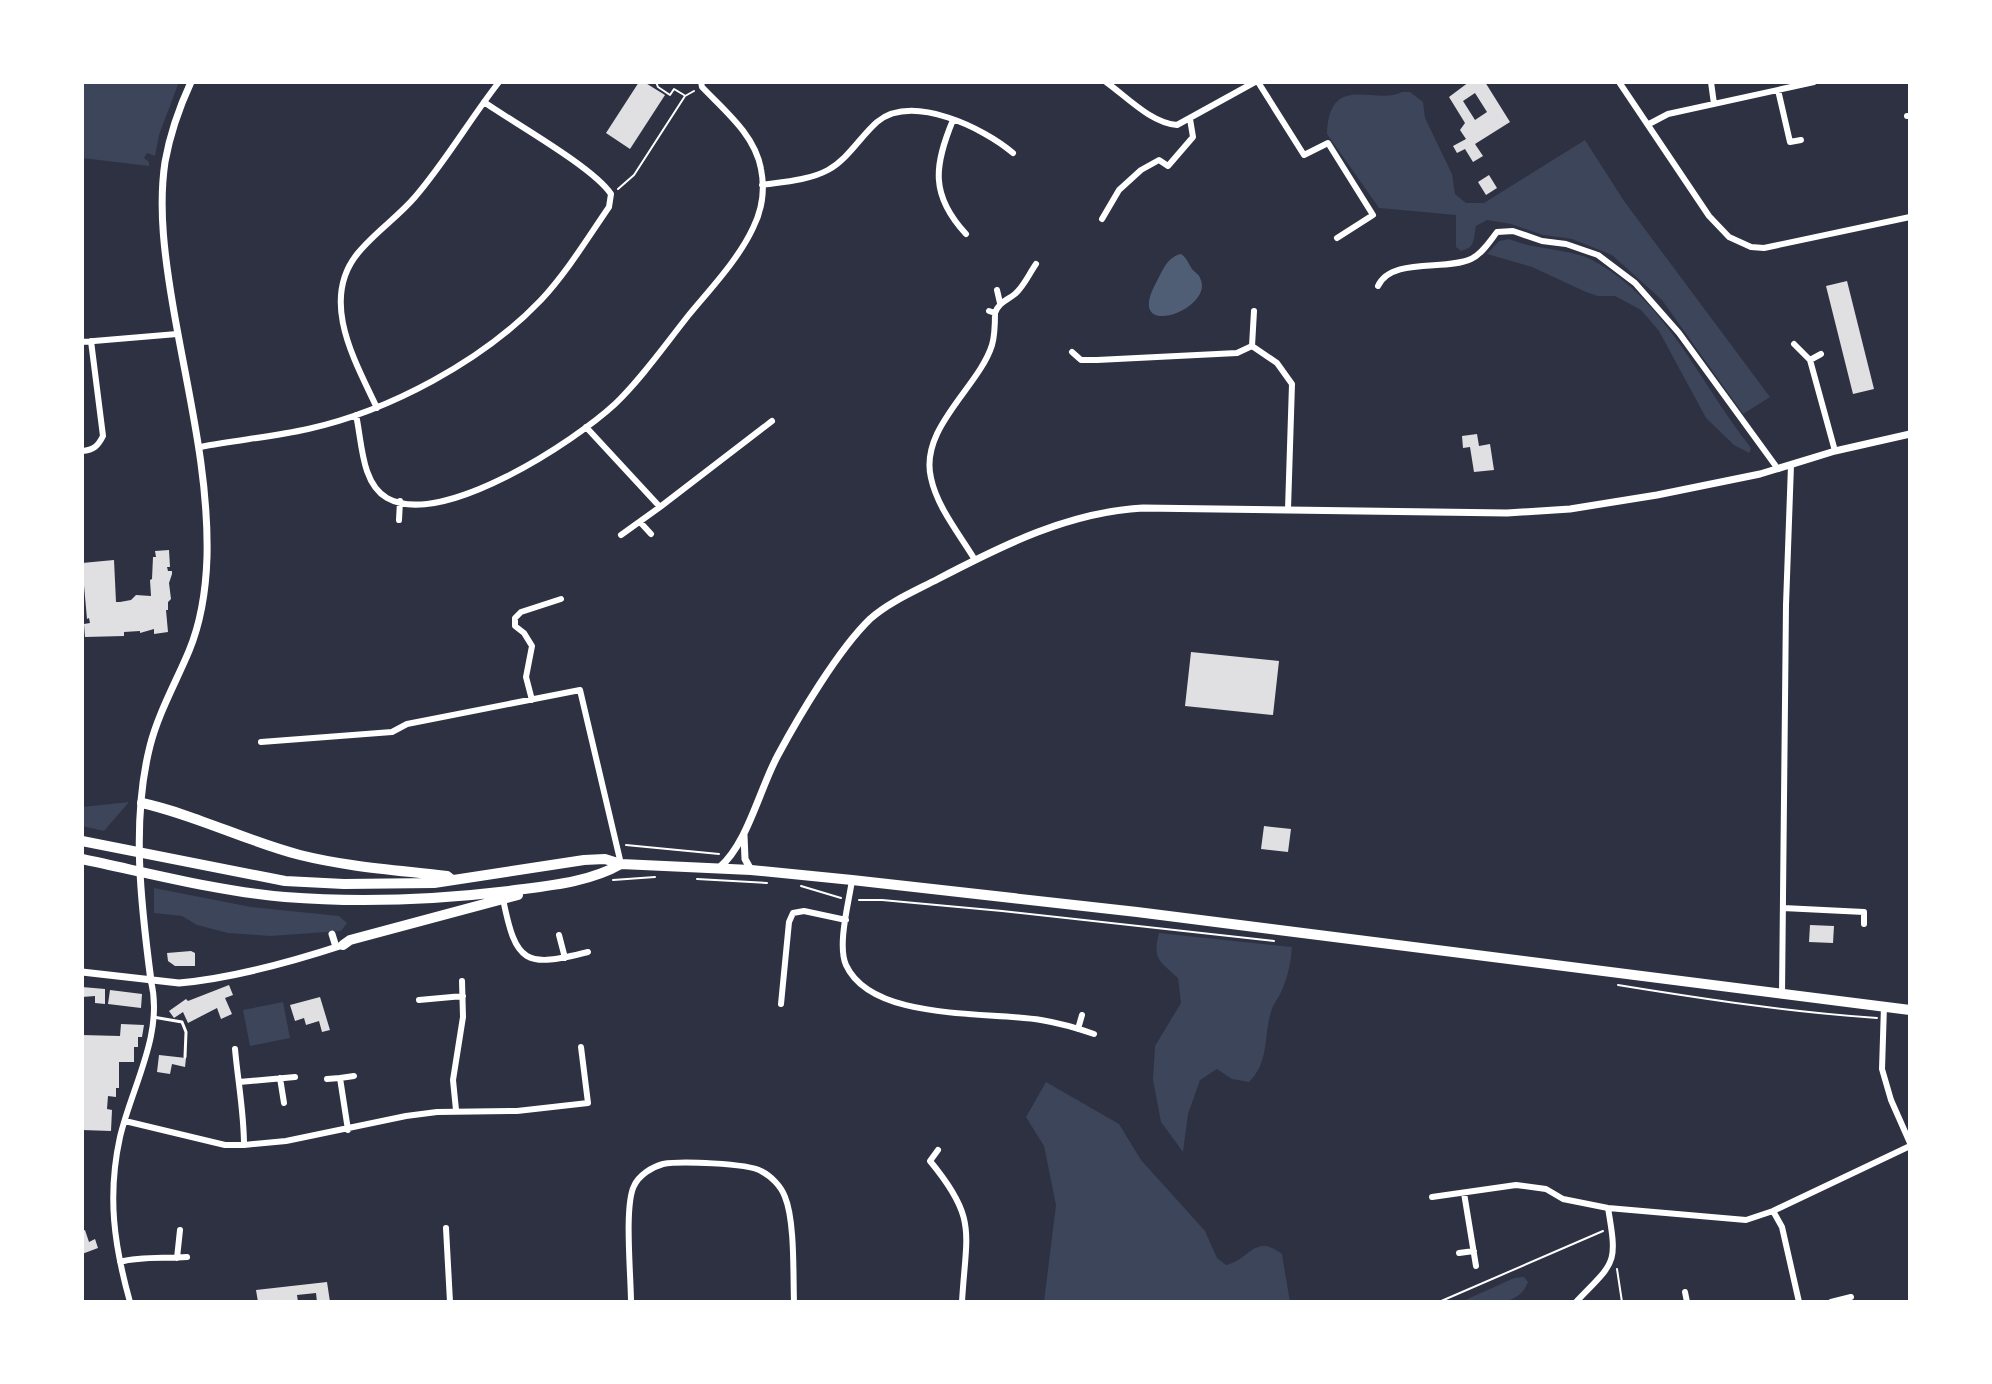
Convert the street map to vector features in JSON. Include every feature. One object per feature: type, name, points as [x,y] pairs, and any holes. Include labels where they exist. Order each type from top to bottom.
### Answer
[{"type":"highway","points":[[142,803],[181,813],[297,854],[345,866],[447,876],[453,881]]},
{"type":"highway","points":[[82,841],[285,881],[377,885],[453,881],[605,859],[621,864],[751,870],[1152,914],[1910,1010]]},
{"type":"highway","points":[[82,859],[282,897],[366,902],[439,899],[551,885]]},
{"type":"highway","points":[[340,946],[350,940],[604,872],[621,864]]},
{"type":"street","points":[[130,1302],[113,1228],[113,1195],[120,1139],[148,1050],[155,997],[141,873],[142,803],[150,748],[190,648],[203,598],[207,523],[200,447],[177,334],[165,249],[163,184],[173,129],[191,82]]},
{"type":"street","points":[[377,408],[345,332],[340,307],[343,279],[358,253],[421,190],[499,82]]},
{"type":"street","points":[[1106,82],[1165,124],[1177,125],[1253,83],[1304,155],[1328,143],[1373,215],[1337,238]]},
{"type":"street","points":[[1619,82],[1719,229],[1738,242],[1751,247],[1779,247],[1910,217]]},
{"type":"street","points":[[1711,82],[1714,104]]},
{"type":"street","points":[[1649,124],[1668,114],[1814,82]]},
{"type":"street","points":[[356,415],[370,477],[388,498],[434,502],[487,487],[537,461],[586,427],[626,392],[741,250],[762,207],[762,170],[755,149],[739,125],[702,84]]},
{"type":"street","points":[[1778,90],[1790,142]]},
{"type":"street","points":[[200,447],[296,431],[377,408],[445,373],[526,315],[561,277],[609,207],[611,194],[606,186],[582,168],[484,102]]},
{"type":"street","points":[[762,185],[827,171],[878,121],[893,113],[927,113],[953,120],[1000,142],[1013,153]]},
{"type":"street","points":[[1102,219],[1119,190],[1141,170],[1159,160],[1168,166],[1193,137],[1190,119]]},
{"type":"street","points":[[953,120],[940,152],[938,179],[949,213],[966,234]]},
{"type":"street","points":[[1779,144],[1801,140]]},
{"type":"street","points":[[1108,212],[1116,218]]},
{"type":"street","points":[[1378,286],[1382,278],[1400,269],[1470,260],[1497,232],[1513,231],[1598,255],[1635,283],[1659,307],[1778,469]]},
{"type":"street","points":[[975,560],[941,503],[931,481],[928,464],[937,434],[992,346],[992,312],[1014,295],[1036,264]]},
{"type":"street","points":[[997,290],[1000,303]]},
{"type":"street","points":[[1252,346],[1254,311]]},
{"type":"street","points":[[82,342],[177,334]]},
{"type":"street","points":[[82,451],[90,451],[99,445],[103,436],[91,341]]},
{"type":"street","points":[[1794,344],[1810,360],[1835,451]]},
{"type":"street","points":[[1252,346],[1277,363],[1292,384],[1288,509]]},
{"type":"street","points":[[1072,352],[1081,360],[1097,360],[1237,353],[1252,346]]},
{"type":"street","points":[[1810,360],[1821,354]]},
{"type":"street","points":[[1270,369],[1277,363]]},
{"type":"street","points":[[621,535],[772,421]]},
{"type":"street","points":[[586,427],[660,507]]},
{"type":"street","points":[[719,868],[735,850],[778,753],[863,626],[890,605],[975,560],[1059,523],[1114,510],[1143,508],[1507,513],[1570,509],[1657,495],[1778,469],[1835,451],[1910,434]]},
{"type":"street","points":[[1782,994],[1786,605],[1791,465]]},
{"type":"street","points":[[399,520],[400,501]]},
{"type":"street","points":[[640,522],[651,534]]},
{"type":"street","points":[[532,700],[526,677],[532,646],[515,626],[515,618],[521,612],[561,599]]},
{"type":"street","points":[[261,742],[392,732],[407,724],[580,690],[621,864]]},
{"type":"street","points":[[745,829],[743,850],[751,870]]},
{"type":"street","points":[[852,880],[843,941],[845,964],[858,982],[876,994],[899,1003],[944,1011],[1041,1020],[1094,1034]]},
{"type":"street","points":[[503,899],[509,930],[520,951],[531,959],[547,962],[588,952]]},
{"type":"street","points":[[1783,908],[1864,908],[1864,924]]},
{"type":"street","points":[[781,1004],[789,922],[793,913],[804,911],[846,920]]},
{"type":"street","points":[[82,972],[179,983],[251,972],[340,946],[332,934]]},
{"type":"street","points":[[559,935],[565,958]]},
{"type":"street","points":[[456,1110],[453,1080],[463,1017],[462,981]]},
{"type":"street","points":[[419,1000],[463,996]]},
{"type":"street","points":[[1432,1197],[1516,1185],[1546,1189],[1563,1199],[1608,1208],[1746,1220],[1773,1211],[1910,1145],[1882,1069],[1884,1006]]},
{"type":"street","points":[[1078,1029],[1082,1015]]},
{"type":"street","points":[[581,1047],[589,1113]]},
{"type":"street","points":[[235,1049],[244,1108],[244,1145]]},
{"type":"street","points":[[327,1079],[354,1076]]},
{"type":"street","points":[[239,1082],[295,1077]]},
{"type":"street","points":[[280,1078],[284,1103]]},
{"type":"street","points":[[340,1078],[348,1130]]},
{"type":"street","points":[[125,1121],[225,1145],[244,1145],[348,1130],[406,1116],[456,1110],[517,1111],[588,1103]]},
{"type":"street","points":[[938,1150],[928,1162],[953,1190],[967,1225],[962,1302]]},
{"type":"street","points":[[631,1302],[628,1201],[635,1183],[648,1170],[664,1164],[745,1165],[774,1179],[785,1197],[789,1214],[794,1302]]},
{"type":"street","points":[[1464,1193],[1476,1266]]},
{"type":"street","points":[[1576,1302],[1611,1266],[1614,1253],[1608,1208]]},
{"type":"street","points":[[1773,1211],[1782,1227],[1799,1302]]},
{"type":"street","points":[[446,1228],[450,1302]]},
{"type":"street","points":[[177,1258],[180,1230]]},
{"type":"street","points":[[1459,1253],[1474,1251]]},
{"type":"street","points":[[120,1262],[138,1257],[187,1257]]},
{"type":"street","points":[[1685,1292],[1687,1302]]},
{"type":"street","points":[[1831,1302],[1851,1297]]},
{"type":"lane","points":[[153,1017],[182,1022],[186,1032],[185,1057]]},
{"type":"path","points":[[656,82],[670,95],[674,89],[685,96]]},
{"type":"path","points":[[611,194],[630,180],[685,96],[702,84]]},
{"type":"path","points":[[617,845],[715,854],[735,850]]},
{"type":"path","points":[[611,881],[666,876]]},
{"type":"path","points":[[697,879],[770,883]]},
{"type":"path","points":[[801,886],[850,900],[1002,911],[1280,941]]},
{"type":"path","points":[[1608,983],[1726,1003],[1852,1018],[1883,1018]]},
{"type":"path","points":[[1439,1302],[1611,1227]]},
{"type":"path","points":[[1614,1253],[1622,1302]]},
{"type":"shaded area","points":[[82,82],[179,82],[159,135],[155,156],[147,153],[144,158],[149,166],[82,158]]},
{"type":"shaded area","points":[[1410,92],[1423,102],[1425,118],[1452,174],[1455,194],[1466,203],[1484,203],[1585,140],[1624,201],[1770,397],[1743,414],[1662,300],[1612,255],[1572,239],[1543,235],[1487,220],[1476,226],[1472,245],[1461,251],[1456,247],[1456,215],[1379,208],[1327,134],[1330,115],[1336,103],[1344,97]]},
{"type":"shaded area","points":[[1509,239],[1573,253],[1592,260],[1618,276],[1661,319],[1680,344],[1749,445],[1749,453],[1734,445],[1706,418],[1659,331],[1641,310],[1615,296],[1598,296],[1532,267],[1487,254],[1499,241]]},
{"type":"shaded area","points":[[1181,254],[1199,277],[1202,290],[1184,309],[1159,316],[1151,311],[1149,300],[1166,264]]},
{"type":"shaded area","points":[[129,802],[104,831],[82,826],[82,807]]},
{"type":"shaded area","points":[[154,888],[251,907],[339,916],[347,923],[341,931],[270,936],[228,933],[197,925],[182,916],[154,913]]},
{"type":"shaded area","points":[[1159,933],[1292,947],[1286,979],[1271,1012],[1265,1049],[1256,1074],[1249,1082],[1232,1079],[1217,1069],[1200,1080],[1188,1114],[1183,1152],[1161,1122],[1153,1080],[1155,1046],[1181,1003],[1178,978],[1157,955]]},
{"type":"shaded area","points":[[283,1002],[290,1038],[250,1046],[243,1010]]},
{"type":"shaded area","points":[[1046,1082],[1119,1124],[1141,1160],[1205,1231],[1217,1258],[1226,1265],[1259,1247],[1273,1248],[1282,1254],[1290,1302],[1044,1302],[1056,1205],[1044,1146],[1026,1117]]},
{"type":"shaded area","points":[[1524,1277],[1528,1282],[1517,1297],[1490,1303],[1461,1302],[1514,1278]]},
{"type":"building","points":[[639,82],[665,95],[630,149],[606,133]]},
{"type":"building","points":[[1469,82],[1485,82],[1510,122],[1475,144],[1483,156],[1473,162],[1465,149],[1457,153],[1453,146],[1466,139],[1460,130],[1465,123],[1449,97]],"holes":[[[1475,93],[1487,112],[1475,120],[1463,101]]]},
{"type":"building","points":[[1489,175],[1497,188],[1486,195],[1478,182]]},
{"type":"building","points":[[1847,281],[1874,389],[1853,394],[1826,286]]},
{"type":"building","points":[[1477,434],[1479,446],[1490,444],[1494,470],[1474,472],[1470,447],[1463,448],[1462,436]]},
{"type":"building","points":[[169,550],[170,567],[167,567],[172,574],[169,583],[171,599],[166,610],[168,632],[154,634],[154,629],[140,633],[124,632],[124,636],[85,637],[84,624],[90,623],[87,619],[82,563],[114,560],[116,602],[120,602],[131,600],[136,595],[151,596],[150,580],[155,551]]},
{"type":"building","points":[[1191,652],[1279,661],[1273,715],[1185,706]]},
{"type":"building","points":[[1264,826],[1291,829],[1288,852],[1261,849]]},
{"type":"building","points":[[1810,925],[1834,926],[1833,943],[1809,942]]},
{"type":"building","points":[[167,953],[195,953],[195,966],[175,966],[168,961]]},
{"type":"building","points":[[229,985],[233,995],[225,998],[232,1014],[221,1019],[217,1008],[188,1023],[183,1012],[174,1018],[169,1011],[186,999],[188,1001]]},
{"type":"building","points":[[82,987],[105,989],[105,1004],[95,1003],[95,996],[82,997]]},
{"type":"building","points":[[110,990],[142,994],[141,1008],[108,1004]]},
{"type":"building","points":[[320,997],[330,1030],[322,1032],[319,1021],[306,1025],[304,1018],[295,1021],[290,1005]]},
{"type":"building","points":[[121,1024],[144,1025],[142,1037],[138,1037],[138,1047],[134,1047],[134,1062],[119,1062],[119,1088],[116,1088],[116,1097],[108,1096],[107,1109],[112,1110],[111,1131],[82,1130],[82,1035],[120,1036]]},
{"type":"building","points":[[159,1055],[186,1058],[185,1067],[172,1064],[170,1074],[157,1072]]},
{"type":"building","points":[[85,1230],[89,1242],[95,1239],[98,1248],[82,1254],[82,1231]]},
{"type":"building","points":[[327,1282],[330,1302],[317,1302],[316,1293],[297,1295],[298,1302],[258,1302],[256,1290]]}]
